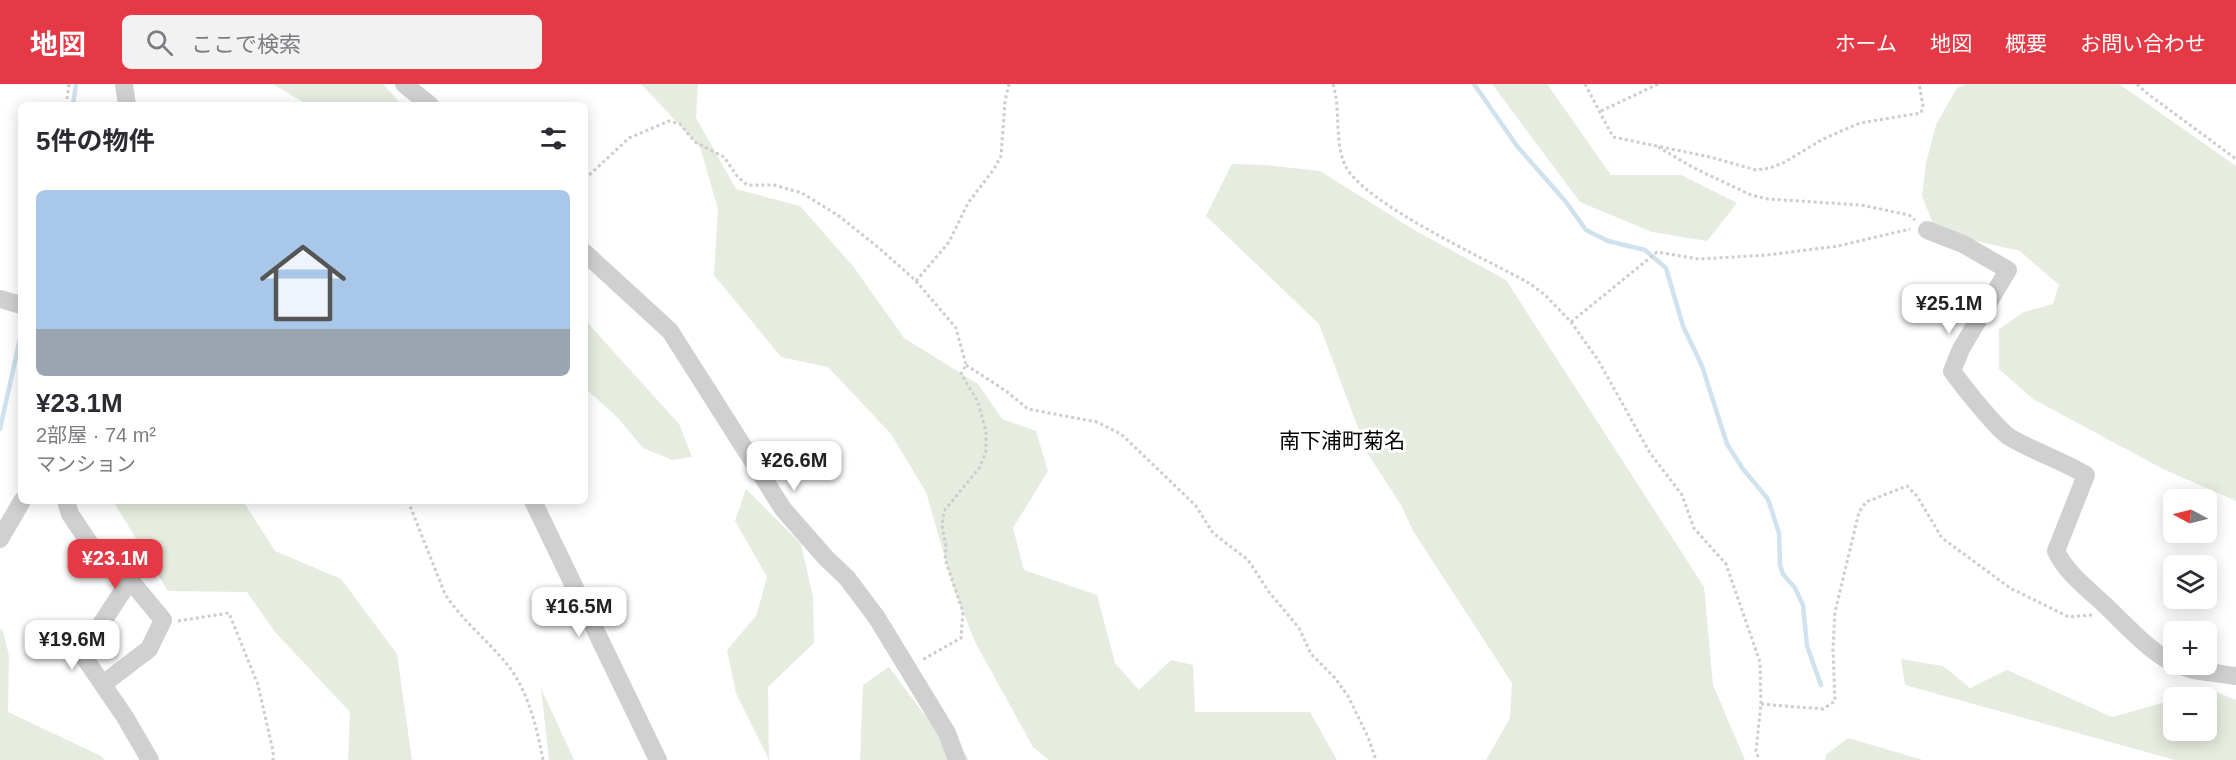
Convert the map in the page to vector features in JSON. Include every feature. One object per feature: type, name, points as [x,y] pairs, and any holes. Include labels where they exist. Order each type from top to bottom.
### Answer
[{"type":"street","points":[[124,84],[127,102]]},
{"type":"street","points":[[404,84],[426,102]]},
{"type":"street","points":[[1927,230],[1963,244],[2008,270],[1961,349],[1952,371],[2008,437],[2063,461],[2086,475],[2056,551],[2062,564],[2072,576],[2163,658]]},
{"type":"street","points":[[588,257],[670,330],[783,508],[862,597],[947,733],[957,760]]},
{"type":"street","points":[[0,299],[18,304]]},
{"type":"street","points":[[0,539],[20,504]]},
{"type":"street","points":[[67,504],[70,514],[90,544],[109,557],[163,620],[149,649],[103,684]]},
{"type":"street","points":[[534,504],[658,760]]},
{"type":"street","points":[[130,580],[86,647],[84,657],[150,760]]},
{"type":"street","points":[[2217,673],[2236,676]]},
{"type":"path","points":[[66,102],[69,84]]},
{"type":"path","points":[[916,281],[949,242],[968,203],[1001,156],[1005,101],[1009,84]]},
{"type":"path","points":[[1333,84],[1345,166],[1358,182],[1375,197],[1398,211],[1529,283],[1545,295],[1571,321],[1598,360],[1650,453],[1682,495],[1694,528],[1726,564],[1756,649],[1762,676],[1756,751],[1759,760]]},
{"type":"path","points":[[1585,84],[1613,137],[1710,157],[1756,170],[1785,162],[1823,139],[1860,123],[1921,113],[1923,105],[1919,84]]},
{"type":"path","points":[[1601,111],[1658,84]]},
{"type":"path","points":[[2138,84],[2148,94],[2236,159]]},
{"type":"path","points":[[588,175],[628,138],[669,121],[680,124],[695,142],[724,157],[737,176],[747,185],[774,185],[802,193],[839,216],[916,281],[956,328],[966,365],[962,374],[978,402],[986,432],[986,451],[980,467],[944,511],[942,526],[946,546],[945,559],[963,612],[963,629],[961,638],[907,668]]},
{"type":"path","points":[[1656,146],[1694,168],[1751,195],[1768,199],[1861,205],[1909,215],[1927,230]]},
{"type":"path","points":[[1571,321],[1657,252],[1699,259],[1767,255],[1838,246],[1916,228],[1927,230]]},
{"type":"path","points":[[966,365],[1006,391],[1028,409],[1097,422],[1121,434],[1196,506],[1213,533],[1248,560],[1269,592],[1299,628],[1311,654],[1335,678],[1348,696],[1376,760]]},
{"type":"path","points":[[1761,704],[1823,709],[1835,701],[1833,649],[1835,612],[1859,512],[1866,502],[1907,486],[1917,496],[1942,538],[2010,588],[2069,617],[2094,615],[2108,608]]},
{"type":"path","points":[[409,504],[445,594],[454,608],[509,667],[523,689],[543,760]]},
{"type":"path","points":[[163,620],[167,623],[229,613],[258,685],[273,760]]},
{"type":"shaded area","points":[[273,84],[383,84],[399,102],[303,102]]},
{"type":"shaded area","points":[[641,84],[698,84],[696,118],[736,189],[800,206],[853,266],[904,338],[978,384],[1002,419],[1036,431],[1048,471],[1013,528],[1024,570],[1097,595],[1115,663],[1139,690],[1171,660],[1193,665],[1195,712],[1310,712],[1337,760],[1049,760],[1033,747],[975,642],[954,589],[926,492],[891,434],[828,367],[781,357],[714,275],[718,209],[700,147]]},
{"type":"shaded area","points":[[1492,84],[1547,84],[1611,175],[1681,175],[1737,203],[1707,241],[1652,232],[1580,202]]},
{"type":"shaded area","points":[[1967,84],[2119,84],[2236,166],[2236,501],[2217,493],[2217,489],[2209,489],[2163,469],[2033,399],[1999,369],[1999,329],[2024,312],[2053,304],[2059,285],[2020,251],[1959,237],[1934,226],[1922,196],[1926,163],[1936,125],[1957,88]]},
{"type":"shaded area","points":[[1232,164],[1320,171],[1416,231],[1506,280],[1704,587],[1713,685],[1745,760],[1486,760],[1510,718],[1512,683],[1413,531],[1401,505],[1368,454],[1319,324],[1206,216]]},
{"type":"shaded area","points":[[588,323],[679,424],[692,457],[672,460],[643,448],[617,417],[588,391]]},
{"type":"shaded area","points":[[746,489],[801,544],[813,597],[814,643],[768,687],[769,760],[736,693],[727,650],[756,616],[767,577],[735,521]]},
{"type":"shaded area","points":[[115,504],[245,504],[275,551],[341,579],[397,654],[412,760],[348,760],[350,712],[275,632],[247,592],[168,591]]},
{"type":"shaded area","points":[[0,629],[3,631],[9,656],[8,712],[101,756],[105,760],[0,760]]},
{"type":"shaded area","points":[[1901,659],[1943,666],[1970,688],[2007,670],[2112,717],[2163,703],[2163,741],[2217,741],[2217,692],[2236,700],[2236,760],[2175,760],[1905,685]]},
{"type":"shaded area","points":[[889,667],[938,733],[961,747],[969,760],[860,760],[863,685]]},
{"type":"shaded area","points":[[541,688],[574,760],[549,760]]},
{"type":"shaded area","points":[[1848,738],[1923,760],[1825,760],[1826,755]]},
{"type":"waterway","points":[[73,102],[76,84]]},
{"type":"waterway","points":[[1474,84],[1517,146],[1566,202],[1586,230],[1608,241],[1645,250],[1666,268],[1683,326],[1702,366],[1727,444],[1743,469],[1768,499],[1779,533],[1780,565],[1783,574],[1795,588],[1803,605],[1807,646],[1821,685]]},
{"type":"waterway","points":[[0,429],[18,348]]},
{"type":"district","name":"南下浦町菊名","points":[[1342,441]]}]
